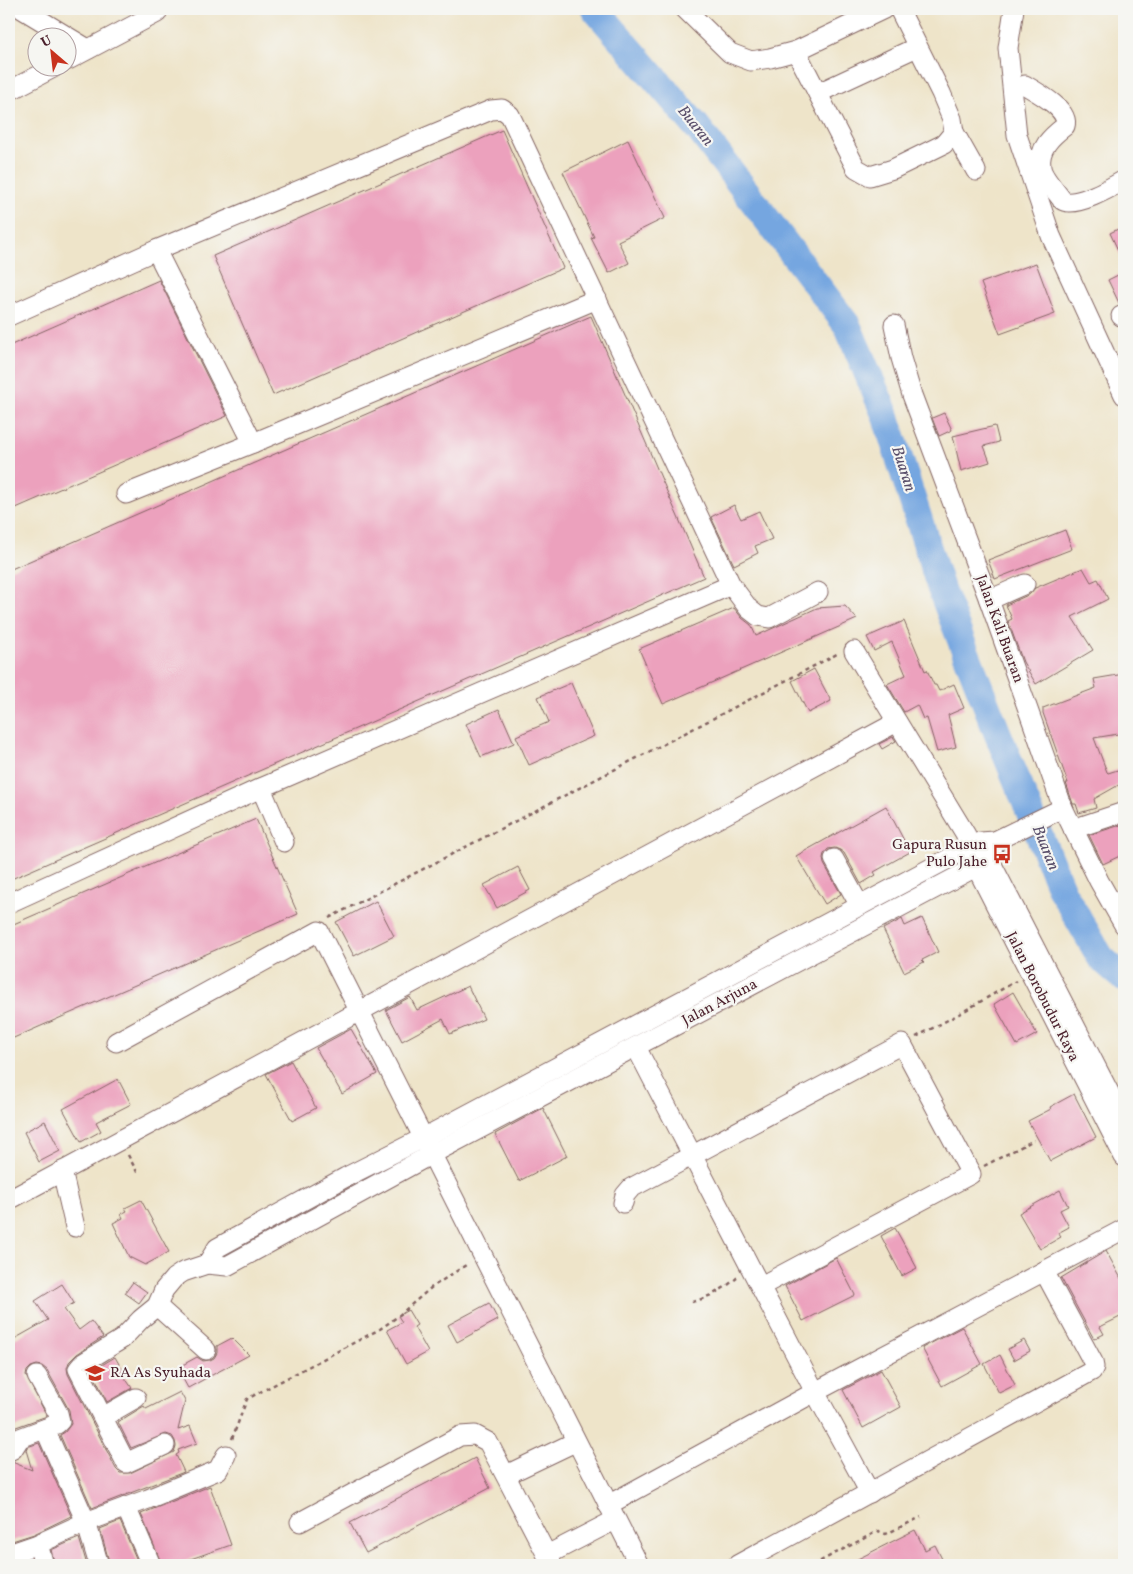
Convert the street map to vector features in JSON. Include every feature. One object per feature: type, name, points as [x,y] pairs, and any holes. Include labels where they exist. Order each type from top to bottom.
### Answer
[{"type":"street","points":[[22,9],[88,49]]},
{"type":"street","points":[[685,9],[730,52],[751,61],[796,51],[884,9]]},
{"type":"street","points":[[899,9],[952,119],[954,132],[976,171]]},
{"type":"street","points":[[1014,9],[1008,48],[1017,135],[1051,236],[1124,394]]},
{"type":"street","points":[[78,54],[157,13]]},
{"type":"street","points":[[818,93],[917,47]]},
{"type":"street","points":[[796,51],[856,168],[870,176],[893,168],[944,144],[954,132]]},
{"type":"street","points":[[9,91],[34,78]]},
{"type":"street","points":[[1025,85],[1049,100],[1060,110],[1066,120],[1065,126],[1052,136],[1045,145],[1041,168],[1062,200],[1066,203],[1075,203],[1124,180]]},
{"type":"street","points":[[9,316],[156,250],[491,110],[502,108],[510,114],[731,585],[758,616],[769,618],[818,592]]},
{"type":"street","points":[[156,250],[253,443]]},
{"type":"street","points":[[126,494],[597,299]]},
{"type":"street","name":"Jalan Kali Buaran","points":[[894,325],[912,395],[989,600],[1059,810],[1073,829],[1124,925]]},
{"type":"street","points":[[989,600],[1025,584]]},
{"type":"street","points":[[9,904],[260,788],[731,585]]},
{"type":"street","name":"Jalan Borobudur Raya","points":[[854,651],[898,722],[983,841],[983,864],[1030,973],[1064,1021]]},
{"type":"street","points":[[9,1200],[898,722]]},
{"type":"street","points":[[260,788],[284,842]]},
{"type":"street","name":"Jalan Arjuna","points":[[428,1146],[545,1074],[651,1017],[983,841],[1059,810]]},
{"type":"street","points":[[1073,829],[1124,812]]},
{"type":"street","points":[[983,841],[983,864]]},
{"type":"street","points":[[834,859],[860,906]]},
{"type":"street","name":"Jalan Arjuna","points":[[428,1146],[553,1090],[983,864]]},
{"type":"street","name":"Jalan Borobudur Raya","points":[[983,864],[1120,1125],[1124,1157]]},
{"type":"street","points":[[116,1042],[318,931],[638,1565]]},
{"type":"street","points":[[794,941],[802,959]]},
{"type":"street","points":[[732,974],[742,991]]},
{"type":"street","points":[[651,1017],[660,1034]]},
{"type":"street","points":[[624,1203],[625,1195],[631,1188],[902,1044],[971,1174],[761,1286]]},
{"type":"street","points":[[636,1047],[815,1392],[870,1493]]},
{"type":"street","points":[[545,1074],[553,1090]]},
{"type":"street","points":[[207,1264],[217,1248],[346,1177],[428,1146]]},
{"type":"street","points":[[165,1445],[126,1463],[78,1369],[83,1363],[122,1339],[141,1319],[157,1306],[164,1290],[174,1278],[183,1272],[207,1264],[227,1266],[357,1196],[428,1146]]},
{"type":"street","points":[[62,1171],[75,1226]]},
{"type":"street","points":[[346,1177],[357,1196]]},
{"type":"street","points":[[300,1522],[460,1436],[475,1435],[488,1442],[549,1560],[611,1512],[815,1392],[1124,1229]]},
{"type":"street","points":[[737,1565],[1092,1371],[1094,1367],[1093,1362],[1044,1271]]},
{"type":"street","points":[[157,1306],[206,1350]]},
{"type":"street","points":[[9,1451],[20,1438],[57,1424],[60,1421],[58,1413],[36,1376]]},
{"type":"street","points":[[103,1417],[136,1398]]},
{"type":"street","points":[[45,1429],[86,1522],[99,1565]]},
{"type":"street","points":[[506,1476],[576,1442]]},
{"type":"street","points":[[9,1554],[38,1544],[86,1522],[218,1470],[226,1454]]},
{"type":"street","points":[[126,1507],[152,1565]]},
{"type":"street","points":[[38,1544],[44,1565]]},
{"type":"path","points":[[318,931],[320,923],[847,648],[852,648],[854,651]]},
{"type":"path","points":[[902,1044],[1030,973]]},
{"type":"path","points":[[971,1174],[1034,1140]]},
{"type":"path","points":[[226,1454],[247,1399],[380,1329],[438,1282],[481,1256]]},
{"type":"path","points":[[692,1302],[705,1298],[728,1285],[750,1266]]},
{"type":"path","points":[[813,1565],[878,1531],[886,1534],[921,1517]]},
{"type":"building","points":[[502,130],[563,268],[273,395],[213,256]]},
{"type":"building","points":[[628,140],[665,218],[618,241],[629,263],[609,273],[591,238],[594,237],[563,172]]},
{"type":"building","points":[[1124,226],[1124,263],[1110,233]]},
{"type":"building","points":[[1036,263],[1055,314],[1000,334],[981,283]]},
{"type":"building","points":[[1124,272],[1124,304],[1120,305],[1108,280]]},
{"type":"building","points":[[159,280],[227,416],[9,511],[9,346]]},
{"type":"building","points":[[591,316],[704,577],[9,880],[9,570]]},
{"type":"building","points":[[944,413],[952,430],[939,436],[932,418]]},
{"type":"building","points":[[995,426],[999,442],[984,446],[990,462],[961,471],[953,436]]},
{"type":"building","points":[[734,505],[741,519],[759,511],[772,539],[755,546],[758,553],[734,565],[711,517]]},
{"type":"building","points":[[1065,530],[1072,549],[995,579],[988,560]]},
{"type":"building","points":[[1083,568],[1091,582],[1098,579],[1108,599],[1072,617],[1093,650],[1036,684],[1023,662],[1008,621],[1012,619],[1006,605],[1030,594],[1035,588]]},
{"type":"building","points":[[845,606],[857,619],[663,704],[639,649],[734,608],[751,625],[756,636],[817,608]]},
{"type":"building","points":[[904,621],[925,671],[927,670],[934,685],[936,685],[939,691],[954,684],[964,708],[948,715],[956,747],[937,752],[927,718],[923,719],[917,705],[904,712],[887,684],[906,675],[892,642],[874,651],[867,637]]},
{"type":"building","points":[[814,669],[831,701],[808,713],[792,681]]},
{"type":"building","points":[[1124,674],[1124,733],[1094,738],[1107,772],[1124,768],[1124,782],[1094,799],[1096,808],[1079,813],[1076,804],[1073,804],[1043,708],[1096,688],[1094,679]]},
{"type":"building","points":[[571,683],[594,736],[529,765],[516,736],[549,722],[538,697]]},
{"type":"building","points":[[499,709],[514,743],[481,757],[466,724]]},
{"type":"building","points":[[893,737],[896,741],[882,749],[879,744]]},
{"type":"building","points":[[886,806],[910,852],[874,872],[876,875],[861,884],[844,853],[835,848],[828,849],[824,854],[824,864],[841,894],[825,904],[796,856]]},
{"type":"building","points":[[256,819],[298,914],[9,1040],[9,926]]},
{"type":"building","points":[[1124,824],[1124,854],[1103,864],[1089,835]]},
{"type":"building","points":[[518,867],[530,890],[497,908],[484,885]]},
{"type":"building","points":[[376,901],[394,936],[354,956],[336,922]]},
{"type":"building","points":[[922,918],[938,952],[922,960],[924,962],[904,972],[883,929],[902,919],[905,926]]},
{"type":"building","points":[[468,986],[484,1019],[450,1034],[443,1019],[402,1041],[386,1010],[410,997],[417,1010]]},
{"type":"building","points":[[1013,992],[1037,1034],[1017,1045],[994,1004]]},
{"type":"building","points":[[351,1029],[377,1074],[342,1094],[316,1048]]},
{"type":"building","points":[[291,1061],[316,1108],[292,1121],[266,1074]]},
{"type":"building","points":[[118,1079],[131,1104],[96,1122],[101,1131],[81,1142],[63,1109]]},
{"type":"building","points":[[1074,1094],[1096,1137],[1050,1161],[1028,1121]]},
{"type":"building","points":[[543,1108],[567,1156],[519,1181],[495,1134]]},
{"type":"building","points":[[45,1121],[60,1151],[39,1162],[24,1132]]},
{"type":"building","points":[[1060,1190],[1068,1206],[1060,1210],[1069,1227],[1058,1233],[1061,1237],[1040,1249],[1019,1213]]},
{"type":"building","points":[[141,1200],[169,1252],[145,1265],[129,1257],[113,1223],[123,1218],[121,1214],[127,1211],[125,1208]]},
{"type":"building","points":[[895,1228],[917,1268],[902,1276],[881,1236]]},
{"type":"building","points":[[1106,1251],[1124,1284],[1124,1315],[1100,1327],[1104,1334],[1094,1339],[1061,1278]]},
{"type":"building","points":[[836,1258],[855,1295],[803,1321],[785,1286]]},
{"type":"building","points":[[133,1282],[147,1292],[139,1303],[125,1293]]},
{"type":"building","points":[[62,1284],[74,1303],[64,1309],[79,1330],[91,1321],[103,1337],[77,1354],[69,1362],[67,1368],[68,1374],[116,1469],[120,1473],[130,1473],[174,1452],[175,1441],[172,1436],[166,1434],[131,1448],[118,1422],[144,1406],[146,1409],[180,1392],[185,1401],[178,1430],[190,1426],[197,1443],[178,1450],[179,1453],[176,1455],[184,1472],[92,1508],[60,1435],[71,1424],[69,1410],[47,1370],[42,1366],[31,1367],[27,1371],[26,1376],[47,1416],[16,1427],[9,1435],[9,1342],[48,1320],[35,1301]]},
{"type":"building","points":[[489,1303],[498,1320],[457,1342],[448,1325]]},
{"type":"building","points":[[408,1310],[417,1325],[414,1327],[428,1352],[406,1364],[387,1330],[402,1322],[398,1316]]},
{"type":"building","points":[[962,1327],[982,1364],[942,1386],[922,1348]]},
{"type":"building","points":[[232,1338],[249,1355],[188,1388],[177,1368],[197,1357],[203,1361],[214,1358],[217,1353],[217,1346]]},
{"type":"building","points":[[1024,1340],[1030,1351],[1014,1360],[1008,1349]]},
{"type":"building","points":[[1000,1355],[1015,1385],[999,1393],[984,1364]]},
{"type":"building","points":[[115,1357],[123,1371],[121,1372],[132,1388],[107,1402],[92,1371]]},
{"type":"building","points":[[881,1370],[901,1407],[863,1428],[843,1390]]},
{"type":"building","points":[[39,1443],[71,1516],[34,1534],[9,1542],[9,1462],[32,1470],[26,1450],[27,1447]]},
{"type":"building","points":[[475,1458],[490,1488],[366,1553],[350,1523]]},
{"type":"building","points":[[210,1486],[231,1545],[182,1562],[184,1565],[162,1565],[141,1514]]},
{"type":"building","points":[[120,1521],[139,1565],[110,1565],[100,1529]]},
{"type":"building","points":[[915,1530],[925,1550],[935,1545],[943,1561],[934,1565],[846,1565]]},
{"type":"building","points":[[79,1538],[87,1565],[55,1565],[51,1550]]},
{"type":"building","points":[[30,1558],[32,1565],[13,1565]]},
{"type":"waterway","name":"Buaran","points":[[595,9],[697,127],[847,325],[885,414],[941,589],[1062,891],[1101,958],[1124,978]]},
{"type":"place","name":"Gapura Rusun Pulo Jahe","points":[[1002,854]]},
{"type":"place","name":"RA As Syuhada","points":[[95,1373]]}]
